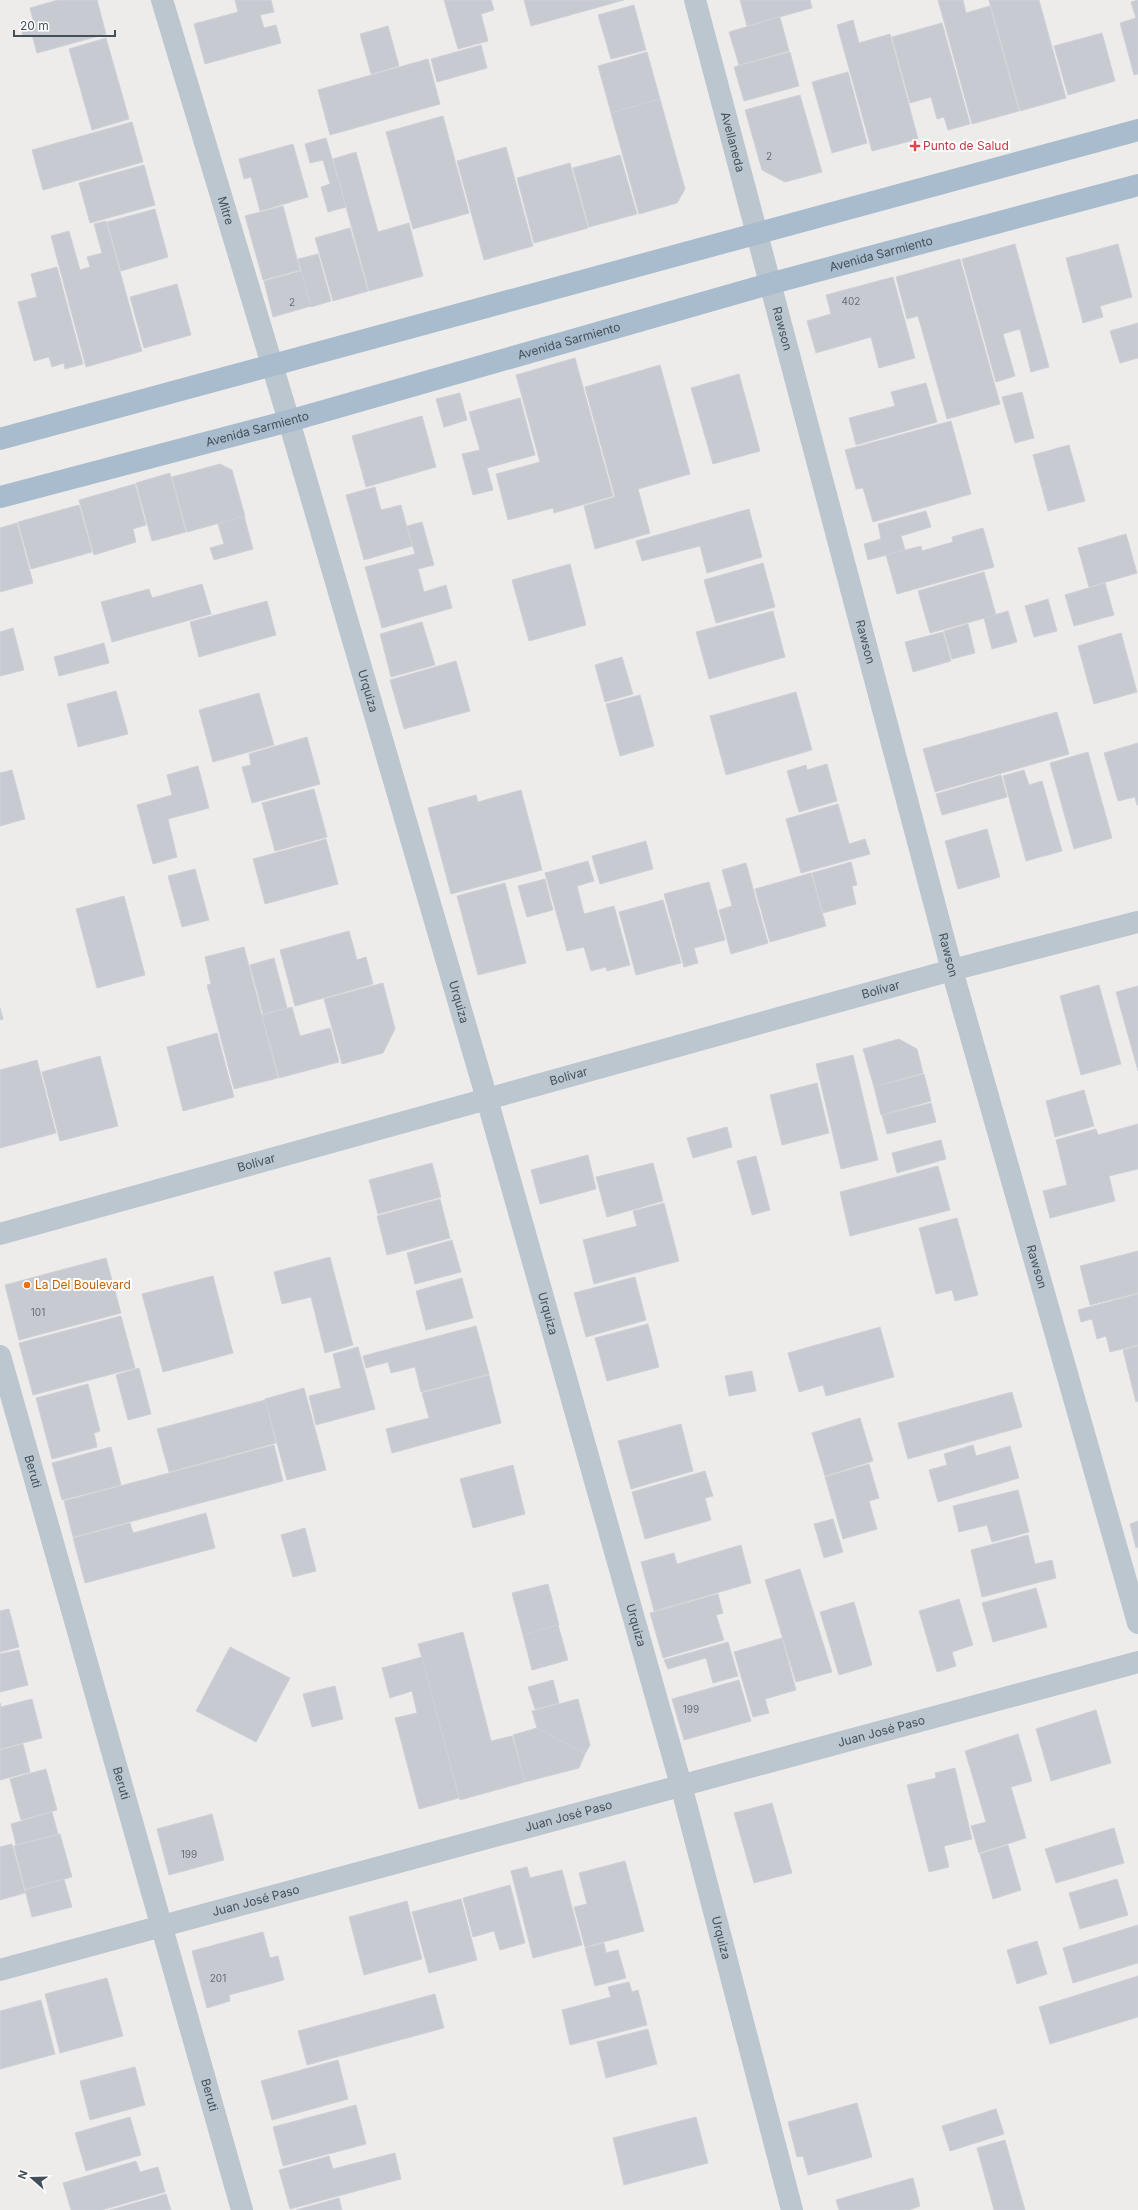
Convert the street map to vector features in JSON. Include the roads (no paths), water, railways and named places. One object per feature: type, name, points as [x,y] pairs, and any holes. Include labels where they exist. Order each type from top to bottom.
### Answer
[{"type":"main road","points":[[0,440],[1138,130]]},
{"type":"main road","name":"Avenida Sarmiento","points":[[0,497],[289,421],[769,284],[1138,185]]},
{"type":"street","name":"Mitre","points":[[162,0],[289,421]]},
{"type":"street","name":"Avellaneda","points":[[695,0],[758,234],[769,284]]},
{"type":"street","name":"Rawson","points":[[769,284],[952,970],[1138,1623]]},
{"type":"street","name":"Urquiza","points":[[289,421],[487,1099],[681,1785],[792,2210]]},
{"type":"street","name":"Bolívar","points":[[0,1234],[952,970],[1138,922]]},
{"type":"street","name":"Beruti","points":[[0,1356],[242,2210]]},
{"type":"street","name":"Juan José Paso","points":[[0,1970],[161,1925],[1138,1662]]},
{"type":"place","name":"Punto de Salud","points":[[915,146]]},
{"type":"place","name":"La Del Boulevard","points":[[27,1285]]}]
